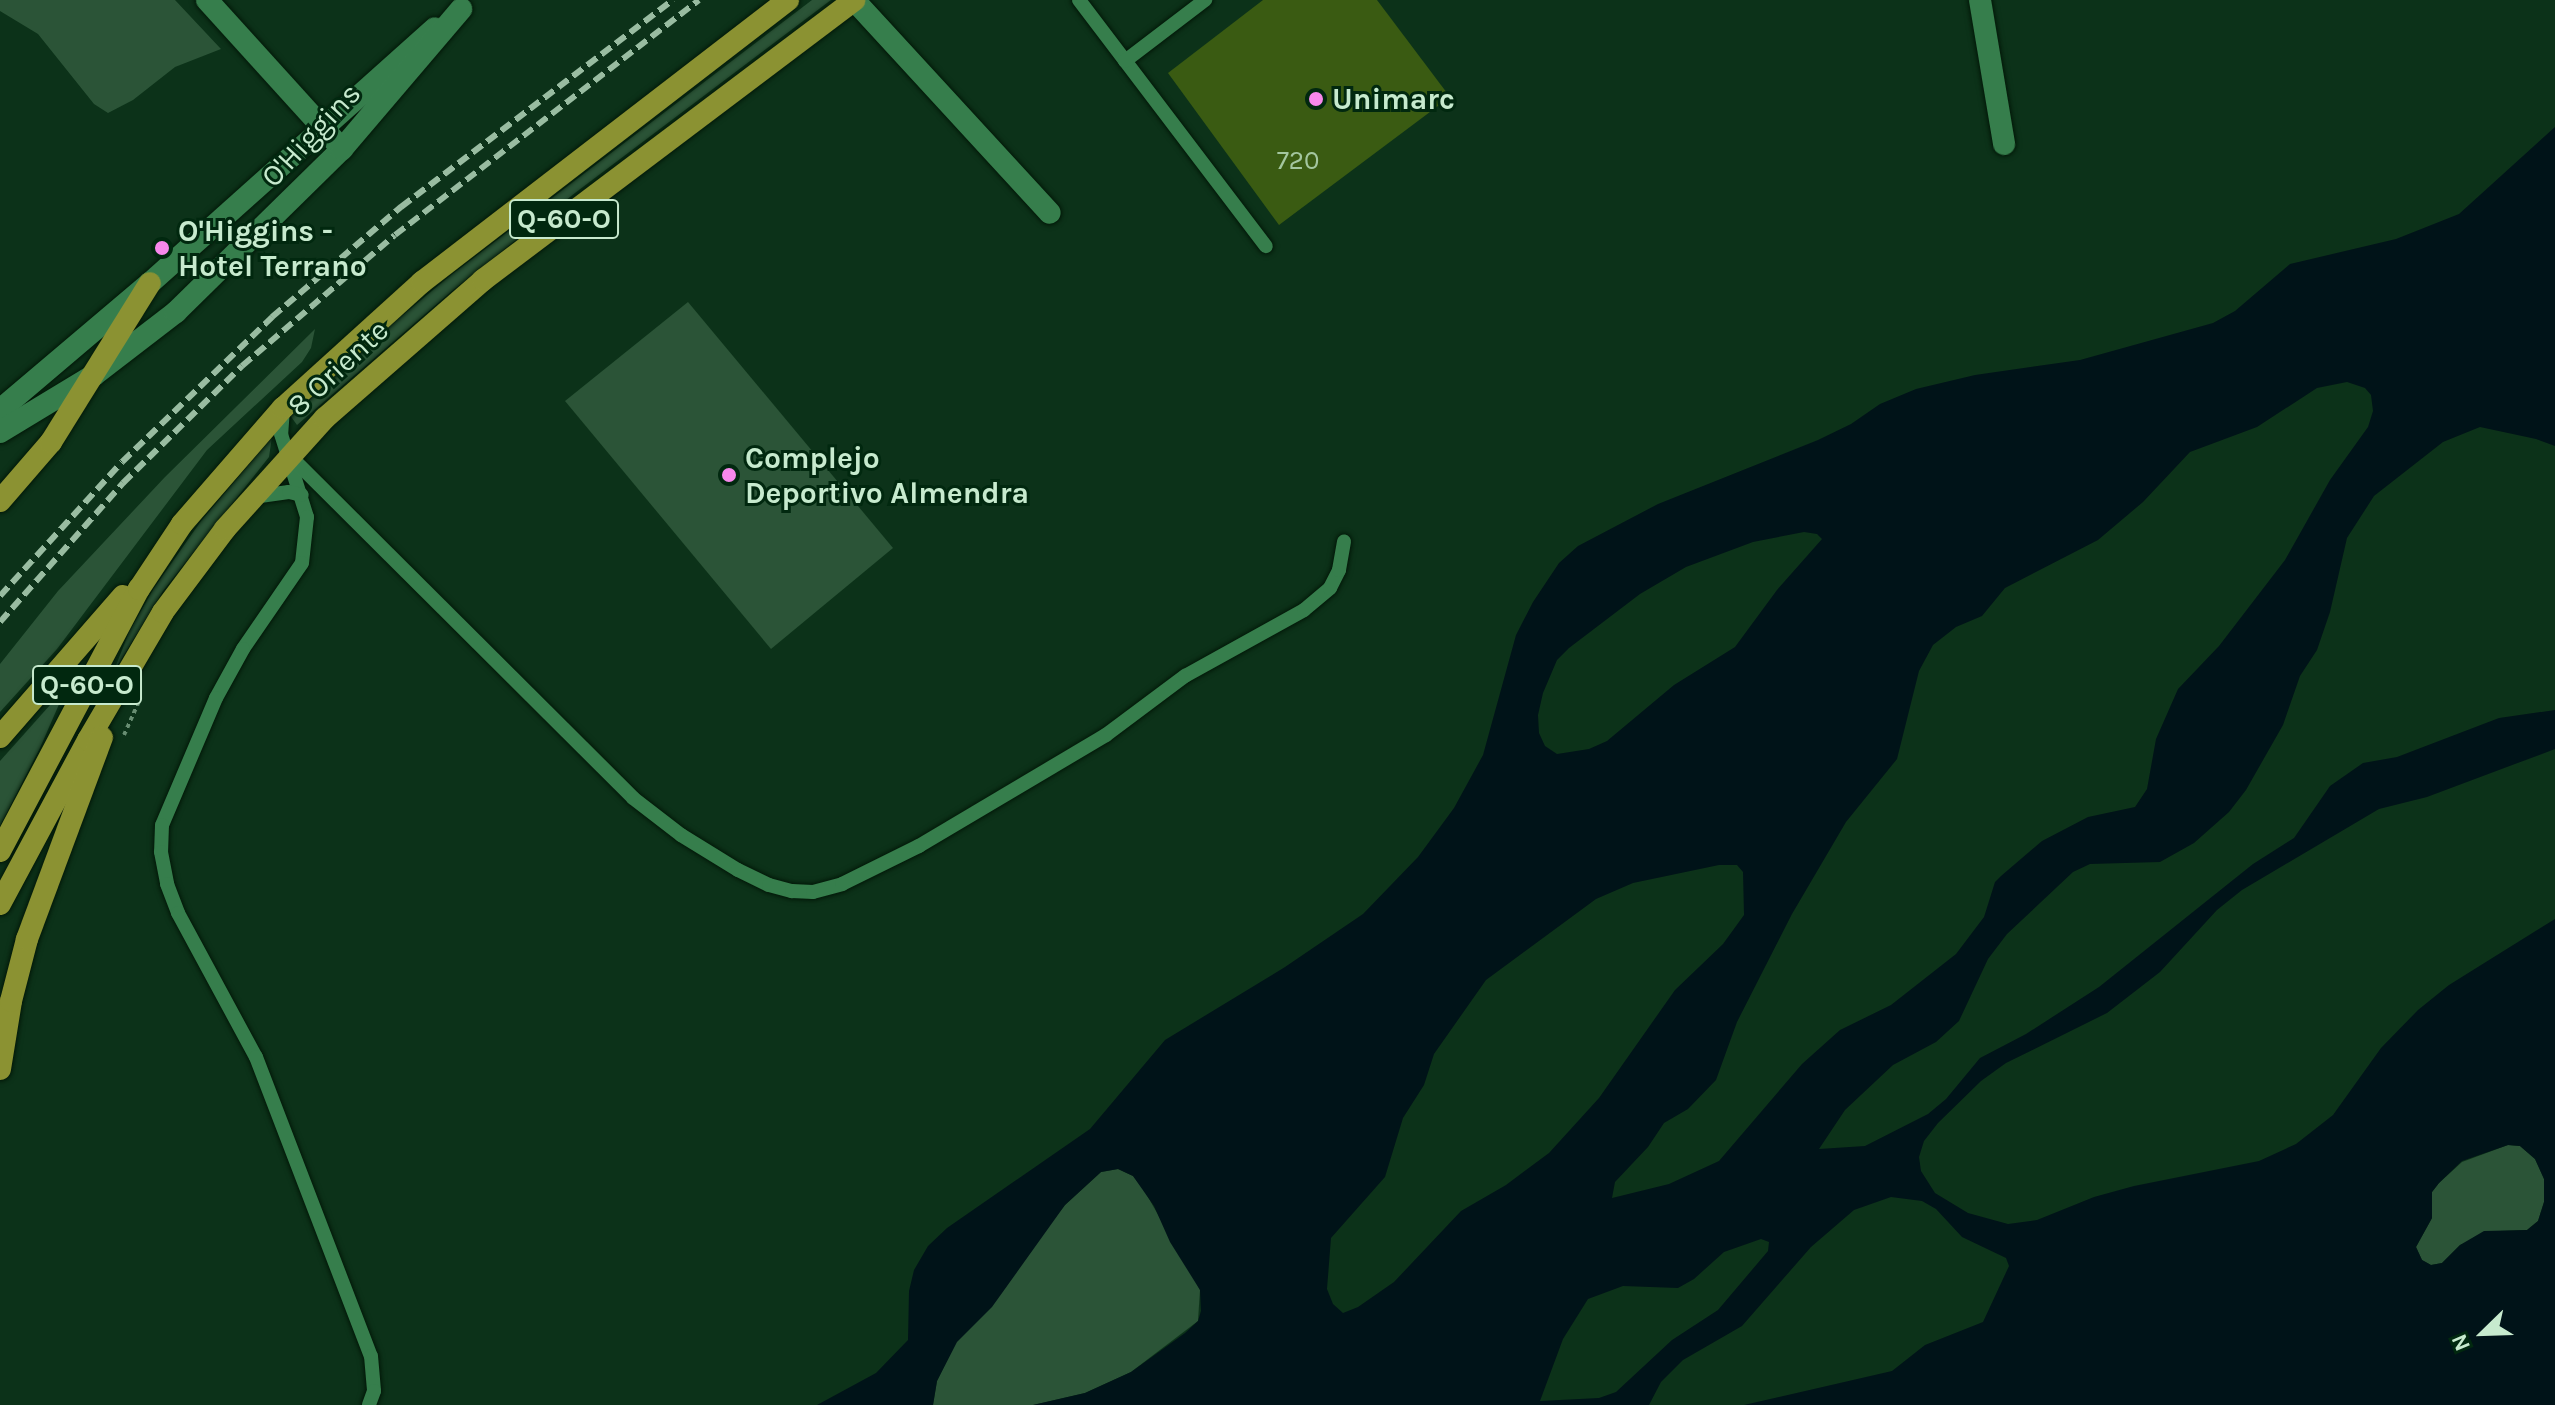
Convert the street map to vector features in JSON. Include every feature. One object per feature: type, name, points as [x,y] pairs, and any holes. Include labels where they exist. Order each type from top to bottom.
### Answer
[{"type":"main road","points":[[207,0],[342,149]]},
{"type":"main road","name":"8 Oriente","points":[[0,851],[118,625],[182,524],[283,408],[422,282],[788,0]]},
{"type":"main road","points":[[854,0],[1050,213]]},
{"type":"main road","name":"8 Oriente","points":[[0,904],[127,673],[183,583],[252,497],[290,456],[351,392],[483,280],[854,0]]},
{"type":"main road","points":[[1980,0],[2004,144]]},
{"type":"main road","name":"O'Higgins","points":[[0,410],[150,283],[411,47],[466,4]]},
{"type":"main road","name":"O'Higgins","points":[[0,432],[94,375],[184,305],[342,149],[466,4]]},
{"type":"main road","points":[[0,501],[38,460],[150,283]]},
{"type":"main road","points":[[0,737],[55,678],[182,524]]},
{"type":"main road","points":[[0,1069],[17,972],[36,910],[127,673]]},
{"type":"lane","points":[[1079,0],[1266,246]]},
{"type":"lane","points":[[1125,61],[1205,0]]},
{"type":"lane","points":[[283,408],[281,434],[307,517],[302,563],[243,649],[216,698],[162,825],[161,852],[167,884],[178,913],[256,1057],[371,1356],[374,1391],[369,1405]]},
{"type":"lane","points":[[290,456],[633,798],[681,835],[738,870],[792,891],[813,892],[842,884],[919,846],[1106,735],[1185,676],[1304,610],[1330,588],[1339,570],[1344,541]]},
{"type":"lane","points":[[252,497],[289,492],[302,495]]},
{"type":"path","points":[[119,747],[143,693]]},
{"type":"green space","points":[[0,0],[175,0],[221,49],[175,67],[133,100],[108,113],[94,104],[38,34],[0,11]]},
{"type":"green space","points":[[812,0],[831,0],[575,193],[452,291],[297,425],[289,414],[303,398],[451,275]]},
{"type":"green space","name":"Complejo Deportivo Almendra","points":[[688,302],[893,548],[771,649],[565,401]]},
{"type":"green space","points":[[315,329],[311,348],[302,362],[207,450],[57,649],[0,712],[0,664],[58,591],[165,477]]},
{"type":"green space","points":[[272,437],[269,457],[163,591],[113,673],[129,632],[154,588],[201,521]]},
{"type":"green space","points":[[67,686],[40,748],[0,826],[0,761]]},
{"type":"green space","points":[[2508,1145],[2520,1146],[2535,1159],[2544,1179],[2544,1202],[2538,1221],[2527,1230],[2500,1231],[2460,1245],[2442,1263],[2431,1265],[2422,1260],[2416,1247],[2432,1218],[2432,1192],[2462,1162]]},
{"type":"green space","points":[[1118,1169],[1133,1176],[1144,1190],[1200,1290],[1198,1321],[1131,1372],[1085,1393],[1033,1405],[933,1405],[937,1381],[956,1342],[1065,1205],[1101,1172]]},
{"type":"shaded area","points":[[2555,127],[2555,446],[2480,427],[2443,442],[2374,496],[2347,538],[2330,612],[2317,650],[2300,676],[2283,725],[2246,790],[2229,812],[2194,843],[2160,862],[2090,864],[2073,872],[2007,934],[1988,959],[1959,1021],[1936,1042],[1893,1065],[1845,1110],[1819,1149],[1865,1146],[1928,1114],[1946,1099],[1980,1058],[2026,1034],[2099,987],[2253,864],[2294,838],[2330,786],[2363,763],[2397,757],[2499,718],[2555,710],[2555,749],[2427,797],[2379,809],[2242,890],[2217,910],[2160,972],[2107,1013],[2006,1063],[1981,1081],[1938,1123],[1924,1141],[1919,1157],[1921,1171],[1935,1193],[1968,1213],[2008,1224],[2037,1220],[2094,1197],[2134,1186],[2259,1161],[2296,1144],[2333,1115],[2381,1048],[2418,1010],[2449,985],[2555,919],[2555,1405],[1744,1405],[1892,1371],[1925,1345],[1983,1322],[2009,1266],[2006,1258],[1962,1237],[1936,1209],[1922,1201],[1891,1197],[1854,1210],[1811,1247],[1742,1326],[1683,1360],[1661,1382],[1649,1405],[1033,1405],[1085,1393],[1131,1372],[1198,1321],[1200,1290],[1170,1242],[1154,1206],[1133,1176],[1118,1169],[1101,1172],[1065,1205],[992,1307],[957,1342],[937,1381],[933,1405],[817,1405],[876,1373],[908,1340],[909,1291],[914,1270],[928,1246],[947,1228],[1090,1129],[1165,1040],[1285,967],[1363,914],[1418,857],[1454,808],[1483,755],[1516,635],[1559,563],[1578,546],[1658,504],[1818,440],[1851,424],[1880,404],[1916,389],[1975,375],[2080,360],[2213,323],[2235,311],[2290,264],[2396,239],[2459,214]],"holes":[[[2347,382],[2365,388],[2371,395],[2373,411],[2368,427],[2330,480],[2285,560],[2219,646],[2178,689],[2156,739],[2147,789],[2135,807],[2088,817],[2042,841],[1995,882],[1984,917],[1956,954],[1891,1005],[1840,1030],[1802,1064],[1719,1161],[1669,1184],[1612,1198],[1615,1182],[1648,1147],[1664,1123],[1688,1109],[1716,1080],[1737,1022],[1792,914],[1846,822],[1897,759],[1919,671],[1933,645],[1956,627],[1982,616],[2005,588],[2098,540],[2143,502],[2190,452],[2257,427],[2317,388]],[[1804,532],[1817,534],[1822,539],[1777,590],[1735,647],[1674,685],[1607,741],[1589,749],[1557,754],[1545,746],[1539,733],[1538,715],[1543,693],[1557,660],[1569,648],[1640,594],[1686,567],[1753,542]],[[1719,865],[1737,865],[1743,872],[1744,915],[1723,944],[1675,990],[1599,1098],[1549,1153],[1506,1185],[1461,1211],[1394,1282],[1358,1307],[1343,1313],[1333,1304],[1327,1289],[1331,1238],[1385,1177],[1403,1118],[1424,1085],[1434,1054],[1486,980],[1596,899],[1633,883]],[[2508,1145],[2520,1146],[2535,1159],[2544,1179],[2544,1202],[2538,1221],[2527,1230],[2484,1231],[2460,1245],[2442,1263],[2431,1265],[2422,1260],[2416,1247],[2432,1218],[2432,1192],[2462,1161]],[[1761,1239],[1769,1242],[1768,1251],[1718,1310],[1672,1340],[1616,1392],[1599,1398],[1540,1401],[1563,1339],[1588,1299],[1623,1286],[1678,1288],[1694,1279],[1724,1252]]]},
{"type":"building","points":[[1263,0],[1377,0],[1450,97],[1279,225],[1168,73]]},
{"type":"railway","points":[[0,596],[122,462],[272,317],[401,207],[673,0]]},
{"type":"railway","points":[[0,622],[123,483],[242,366],[395,235],[699,0]]},
{"type":"place","name":"Unimarc","points":[[1316,99]]},
{"type":"place","name":"O'Higgins - Hotel Terrano","points":[[162,248]]},
{"type":"place","name":"Complejo Deportivo Almendra","points":[[729,475]]}]
